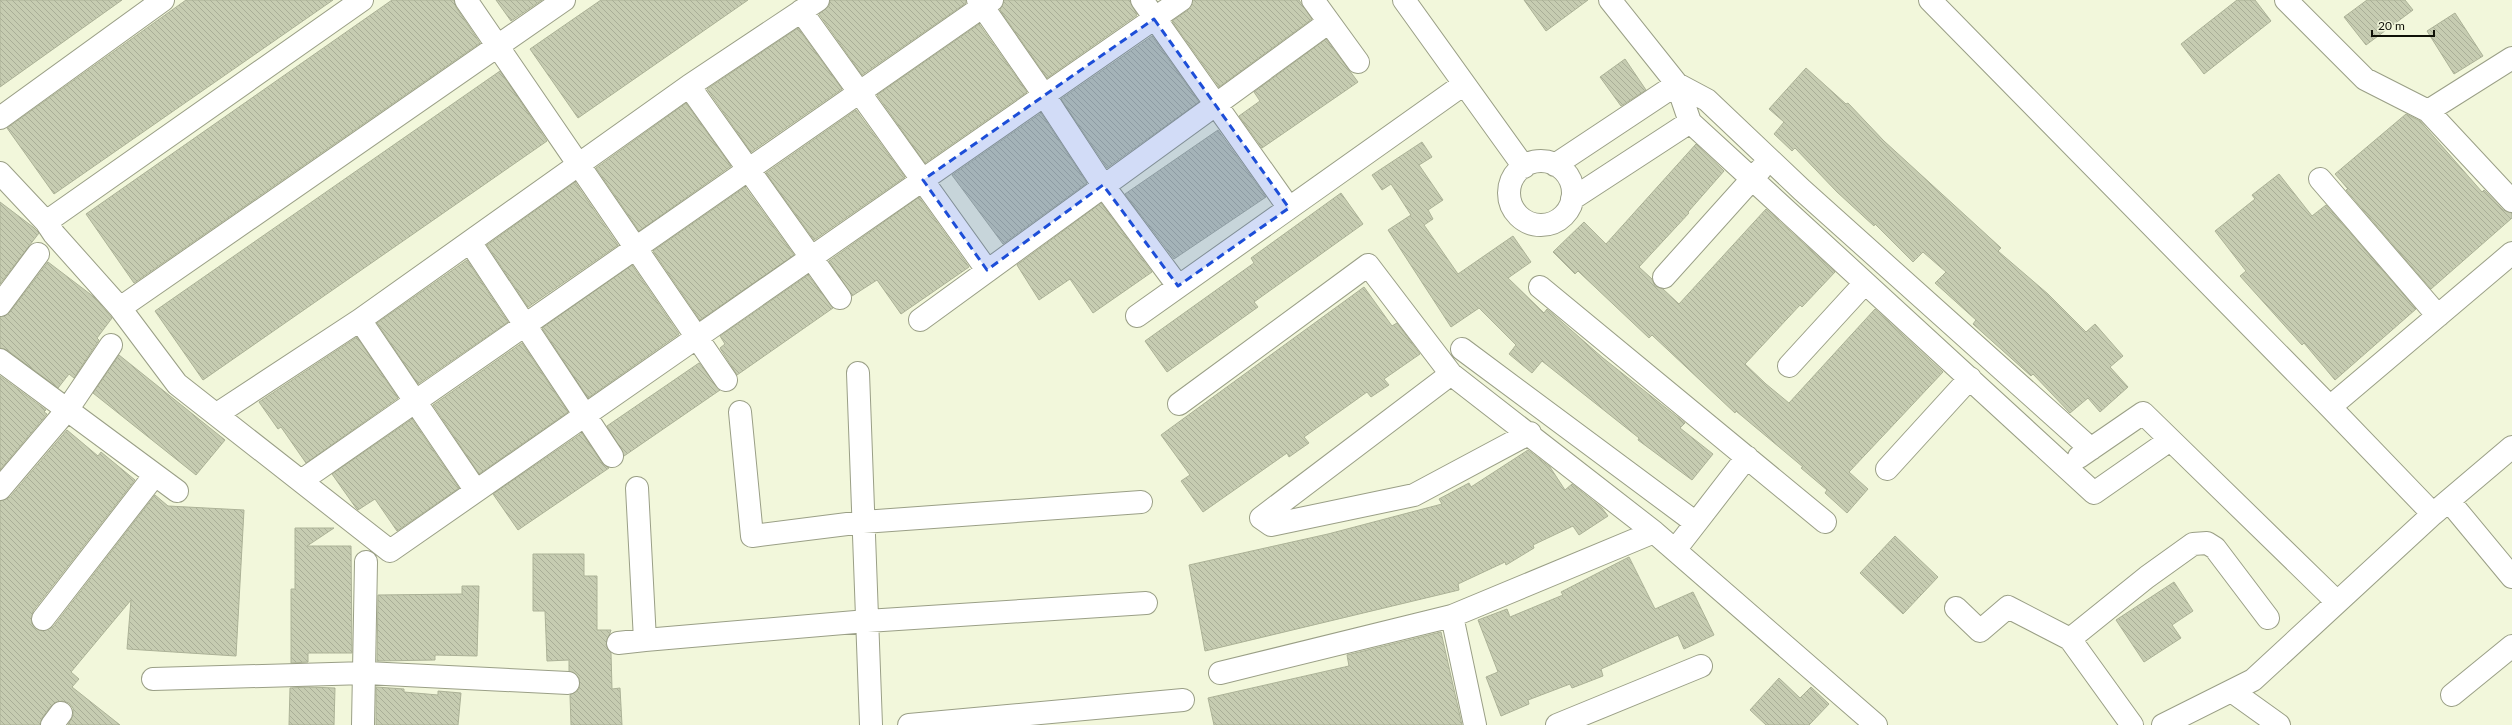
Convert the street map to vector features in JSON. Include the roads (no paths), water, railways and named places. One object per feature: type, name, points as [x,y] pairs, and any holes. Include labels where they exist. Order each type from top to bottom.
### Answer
[{"type":"street","points":[[0,118],[163,0]]},
{"type":"street","points":[[46,222],[362,0]]},
{"type":"street","points":[[466,0],[726,380]]},
{"type":"street","points":[[120,308],[564,0]]},
{"type":"street","points":[[1142,0],[1289,208]]},
{"type":"street","points":[[0,174],[46,222],[54,234],[120,308],[177,384],[390,551],[1181,0]]},
{"type":"street","points":[[1313,0],[1358,62]]},
{"type":"street","points":[[1404,0],[1524,167]]},
{"type":"street","points":[[1610,0],[1677,84],[1690,122],[1751,180],[1970,378],[2094,493],[2170,440]]},
{"type":"street","points":[[1930,0],[2330,407],[2441,508],[2512,577]]},
{"type":"street","points":[[2286,0],[2365,79],[2428,111],[2512,201]]},
{"type":"street","points":[[301,481],[860,92],[984,2],[1103,185],[1178,286]]},
{"type":"street","points":[[217,414],[360,320],[689,86],[809,6],[860,92],[987,270]]},
{"type":"street","points":[[920,320],[1103,185],[1329,22]]},
{"type":"street","points":[[2428,111],[2512,58]]},
{"type":"street","points":[[1137,316],[1464,84]]},
{"type":"street","points":[[1677,84],[1707,100],[1769,158],[2091,448]]},
{"type":"street","points":[[1555,165],[1677,84]]},
{"type":"street","points":[[689,86],[840,298]]},
{"type":"street","points":[[1572,199],[1690,122]]},
{"type":"street","points":[[1664,277],[1769,158]]},
{"type":"street","points":[[1535,162],[1555,165],[1569,179],[1572,199],[1569,208],[1555,222],[1540,225],[1526,222],[1518,216],[1509,199],[1512,180],[1524,167],[1535,162]]},
{"type":"street","points":[[2320,179],[2438,316]]},
{"type":"street","points":[[470,242],[612,456]]},
{"type":"street","points":[[2330,407],[2512,253]]},
{"type":"street","points":[[0,305],[38,254]]},
{"type":"street","points":[[1179,404],[1368,265],[1451,374],[1530,433],[1654,532],[1876,725]]},
{"type":"street","points":[[1789,366],[1865,283]]},
{"type":"street","points":[[1540,287],[1825,522]]},
{"type":"street","points":[[360,320],[476,491]]},
{"type":"street","points":[[0,489],[67,410],[111,345]]},
{"type":"street","points":[[1462,349],[1696,524]]},
{"type":"street","points":[[0,360],[154,476],[177,491]]},
{"type":"street","points":[[858,373],[871,725]]},
{"type":"street","points":[[1451,374],[1261,518],[1271,525],[1414,496],[1530,433]]},
{"type":"street","points":[[1887,469],[1970,378]]},
{"type":"street","points":[[740,412],[752,536],[863,522],[1141,502]]},
{"type":"street","points":[[2065,466],[2143,413],[2338,602]]},
{"type":"street","points":[[2163,725],[2233,692],[2252,680],[2441,508],[2512,447]]},
{"type":"street","points":[[1675,550],[1746,457]]},
{"type":"street","points":[[43,619],[154,476]]},
{"type":"street","points":[[637,488],[645,640]]},
{"type":"street","points":[[1220,673],[1452,616],[1654,532]]},
{"type":"street","points":[[2070,639],[2147,576],[2193,544],[2207,543],[2215,548],[2268,618]]},
{"type":"street","points":[[363,725],[366,673],[366,562]]},
{"type":"street","points":[[618,644],[645,640],[867,621],[1146,603]]},
{"type":"street","points":[[1956,608],[1980,631],[2008,607],[2070,639],[2132,725]]},
{"type":"street","points":[[1452,616],[1475,725]]},
{"type":"street","points":[[2452,695],[2512,646]]},
{"type":"street","points":[[1557,725],[1701,666]]},
{"type":"street","points":[[153,679],[366,673],[568,683]]},
{"type":"street","points":[[2233,692],[2279,725]]},
{"type":"street","points":[[909,725],[1183,700]]}]
